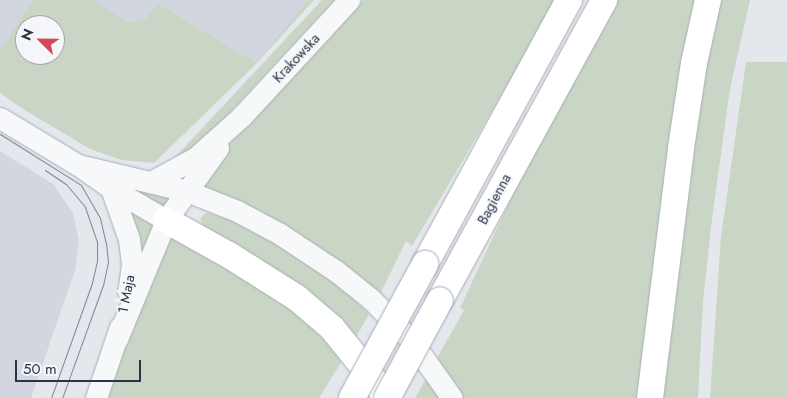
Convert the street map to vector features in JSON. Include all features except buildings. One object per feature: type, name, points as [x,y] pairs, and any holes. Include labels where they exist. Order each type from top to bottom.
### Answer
[{"type":"main road","points":[[352,398],[398,338],[425,264],[569,0]]},
{"type":"main road","name":"Bagienna","points":[[386,398],[604,0]]},
{"type":"main road","points":[[650,398],[681,148],[694,63],[708,0]]},
{"type":"main road","points":[[166,220],[229,255],[297,298],[332,328],[378,385],[386,398]]},
{"type":"main road","points":[[336,398],[398,338]]},
{"type":"street","name":"Krakowska","points":[[151,182],[195,158],[242,116],[349,0]]},
{"type":"street","name":"Krakowska","points":[[117,339],[166,220],[242,116]]},
{"type":"street","points":[[0,118],[78,165],[111,188],[166,220]]},
{"type":"street","points":[[78,165],[187,191],[237,212],[296,245],[364,294],[398,338],[452,398]]},
{"type":"street","name":"1 Maja","points":[[96,398],[117,339],[132,265],[129,239],[111,188]]},
{"type":"shaded area","points":[[0,0],[32,0],[23,15],[15,15],[15,27],[0,51]]},
{"type":"shaded area","points":[[92,0],[308,0],[256,64],[157,3],[146,19],[131,23]]},
{"type":"shaded area","points":[[0,151],[53,184],[73,213],[79,241],[75,270],[31,398],[0,398]]},
{"type":"green space","points":[[32,0],[92,0],[131,23],[146,19],[157,3],[256,63],[308,0],[314,0],[256,64],[154,163],[121,160],[90,149],[0,93],[0,51],[15,27],[15,65],[65,65],[65,15],[23,15]]},
{"type":"green space","points":[[322,0],[335,0],[190,155],[165,168]]},
{"type":"green space","points":[[363,0],[558,0],[412,246],[406,241],[380,294],[199,187],[222,152]]},
{"type":"green space","points":[[615,0],[698,0],[639,398],[463,398],[437,358],[464,310],[460,308],[528,162]]},
{"type":"green space","points":[[719,0],[750,0],[730,89],[712,219],[703,301],[698,398],[661,398],[687,169]]},
{"type":"green space","points":[[746,62],[787,62],[787,398],[710,398],[721,237]]},
{"type":"green space","points":[[127,185],[172,194],[165,209]]},
{"type":"green space","points":[[127,204],[156,220],[143,259]]},
{"type":"green space","points":[[206,213],[223,216],[249,228],[305,262],[344,290],[369,314],[354,341],[204,229],[200,219]]},
{"type":"green space","points":[[169,233],[267,287],[345,356],[319,398],[106,398],[147,279]]},
{"type":"green space","points":[[427,377],[441,398],[415,398]]},
{"type":"tram line","points":[[0,134],[81,185],[100,218],[106,243],[108,262],[103,285],[62,398]]},
{"type":"tram line","points":[[45,170],[66,184],[85,207],[97,241],[97,261],[92,283],[51,398]]}]
